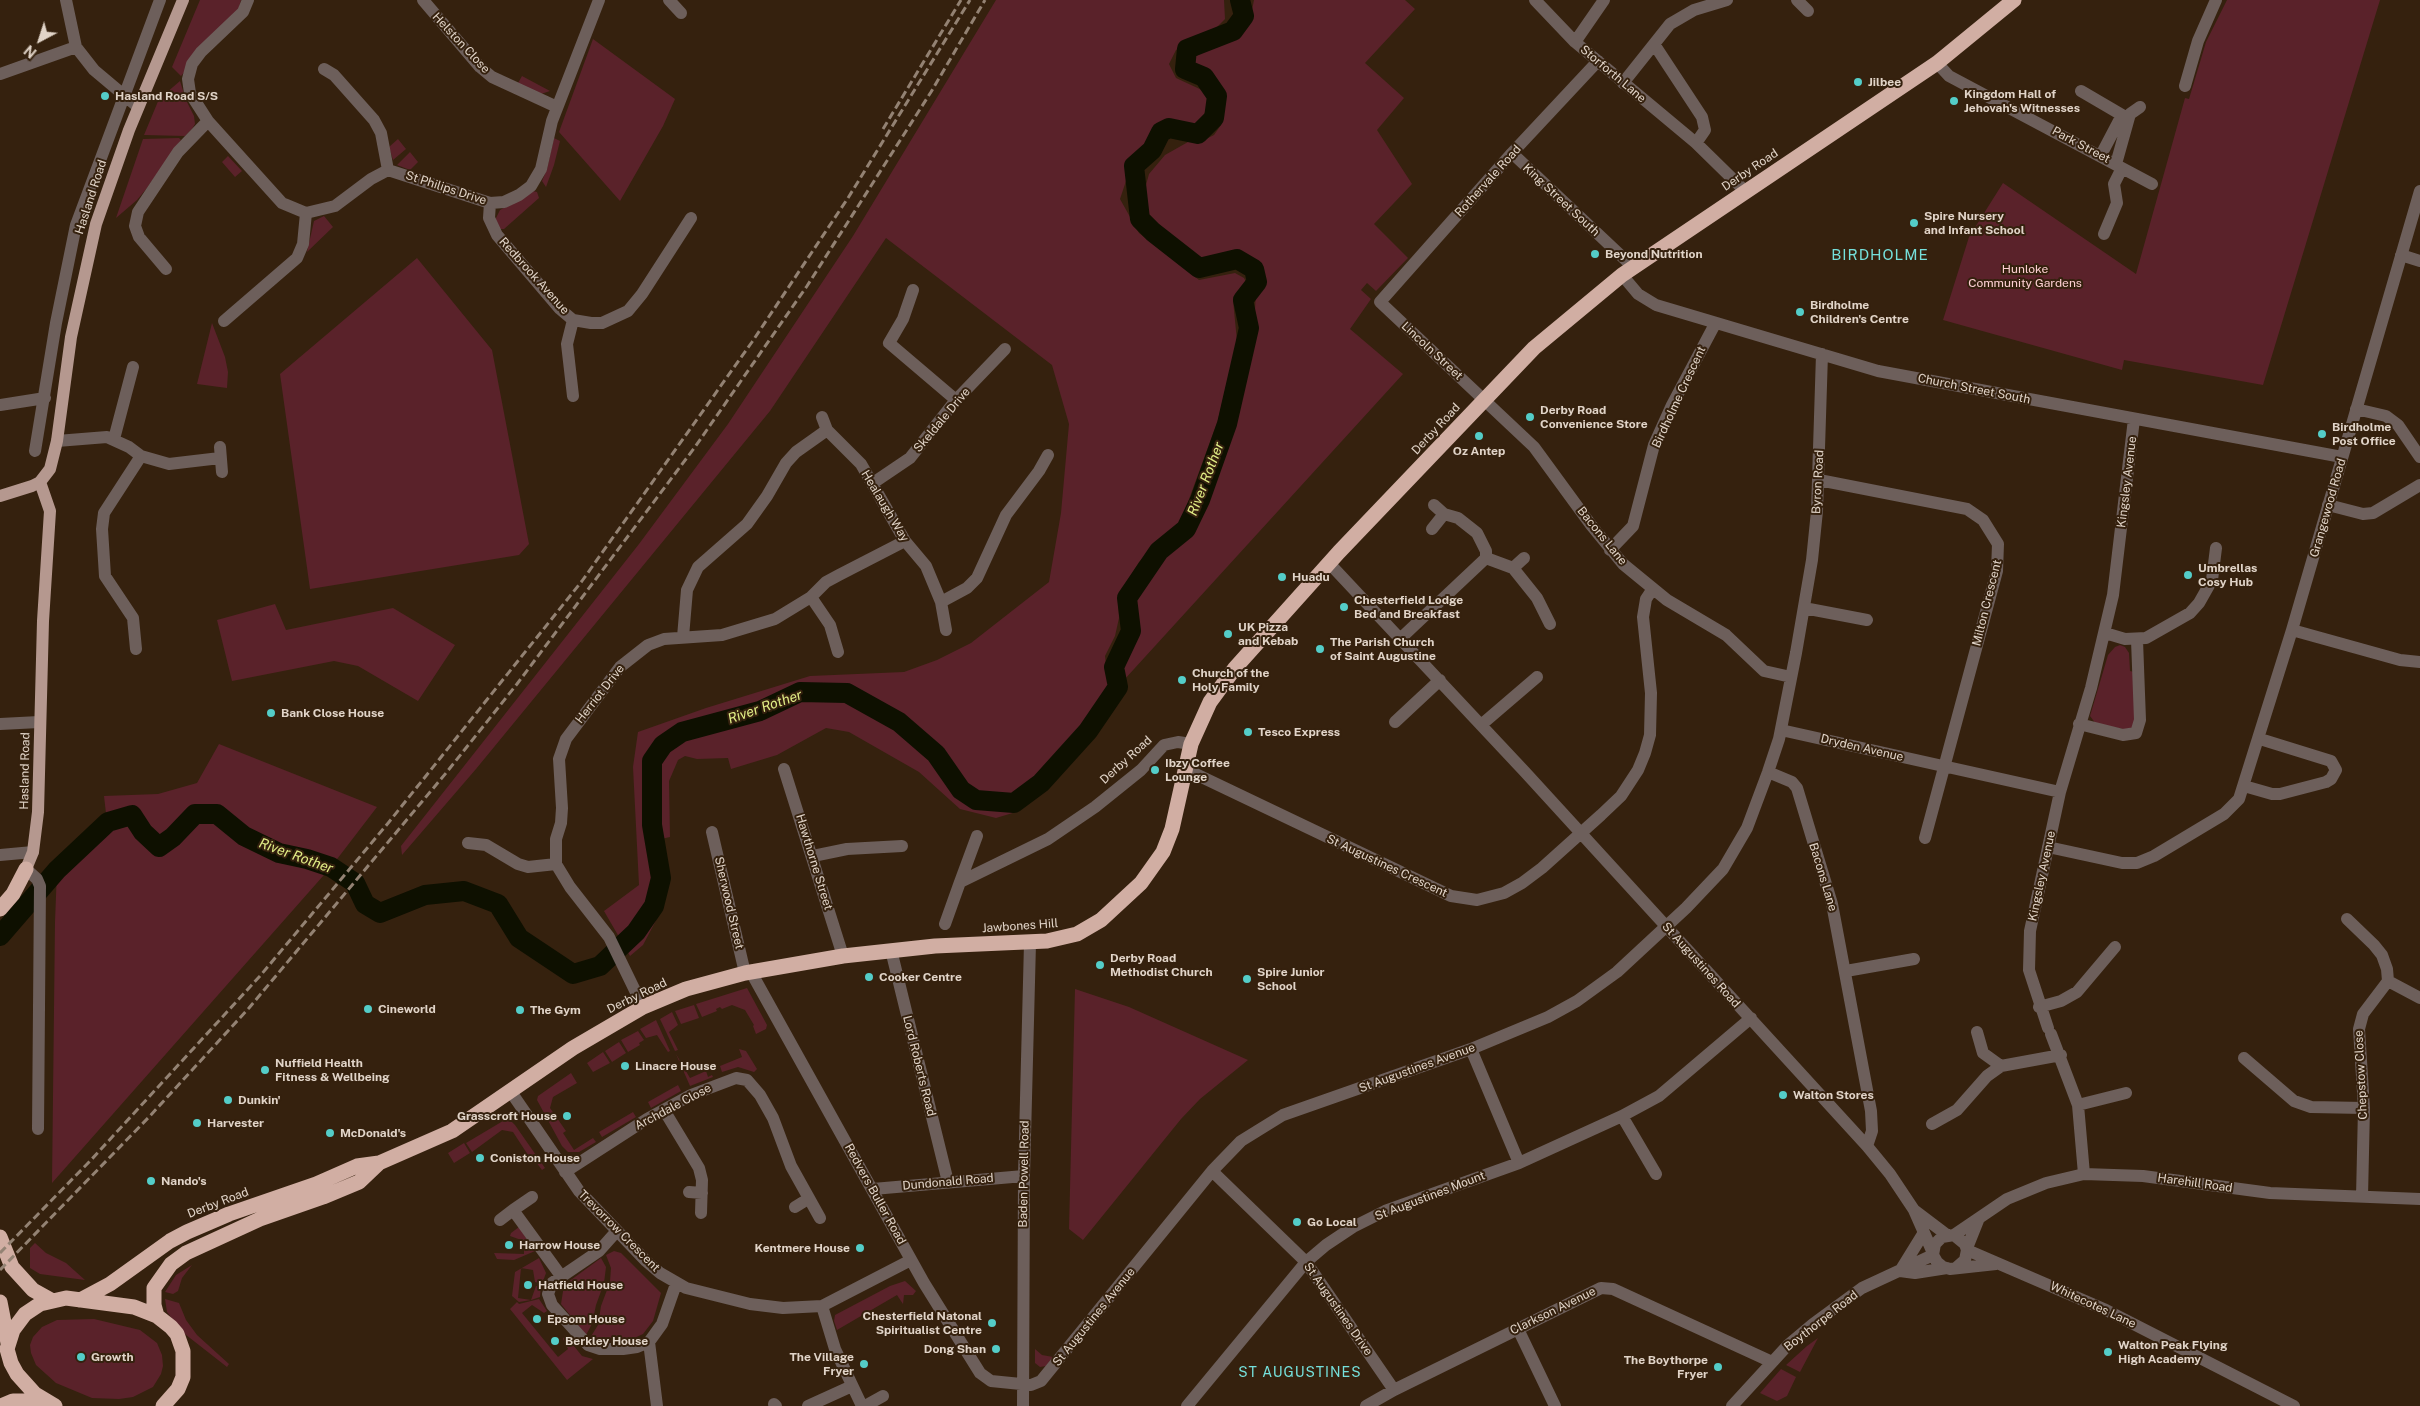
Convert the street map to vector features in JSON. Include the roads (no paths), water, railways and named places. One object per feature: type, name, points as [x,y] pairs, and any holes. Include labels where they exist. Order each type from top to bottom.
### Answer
[{"type":"highway","name":"Derby Road","points":[[1191,744],[1210,702],[1234,668],[1329,563],[1534,348],[1627,271],[1937,63],[2014,0]]},
{"type":"highway","name":"Jawbones Hill","points":[[942,946],[1030,943],[1064,938],[1085,930],[1101,920],[1141,883],[1163,852],[1172,829],[1191,744]]},
{"type":"highway","points":[[0,908],[31,874]]},
{"type":"highway","name":"Derby Road","points":[[80,1300],[110,1284],[154,1252],[187,1232],[229,1214],[316,1184],[357,1166],[379,1163],[452,1131],[573,1048],[643,1007],[686,989],[748,973],[843,956],[942,946]]},
{"type":"highway","name":"Derby Road","points":[[158,1316],[154,1305],[154,1288],[161,1276],[178,1259],[260,1219],[359,1182],[379,1163]]},
{"type":"highway","points":[[0,1237],[12,1267],[33,1290],[51,1300]]},
{"type":"highway","points":[[5,1351],[13,1330],[25,1314],[51,1300],[80,1300],[134,1307],[158,1316],[177,1334],[183,1351],[183,1377],[166,1403]]},
{"type":"highway","points":[[0,1302],[5,1351],[17,1374],[35,1394],[50,1404]]},
{"type":"highway","points":[[1,1406],[13,1402],[50,1404]]},
{"type":"main road","name":"Hasland Road","points":[[31,874],[38,812],[39,722],[50,511],[40,482],[50,469],[57,441],[71,337],[90,248],[113,173],[183,0]]},
{"type":"main road","points":[[0,496],[18,492],[40,482]]},
{"type":"street","points":[[66,0],[76,47],[94,70],[138,108]]},
{"type":"street","name":"Hasland Road","points":[[36,451],[56,323],[76,226],[160,0]]},
{"type":"street","points":[[224,321],[245,295],[297,258],[303,244],[306,212],[282,203],[208,121],[190,93],[189,73],[201,52],[243,12],[248,0]]},
{"type":"street","name":"Helston Close","points":[[423,0],[480,67],[492,77],[557,107]]},
{"type":"street","name":"St Philips Drive","points":[[306,212],[335,206],[371,179],[388,170],[490,203],[504,202],[531,186],[541,170],[557,107],[599,0]]},
{"type":"street","name":"Storforth Lane","points":[[1535,0],[1575,42],[1696,143],[1745,191]]},
{"type":"street","points":[[1575,42],[1604,0]]},
{"type":"street","points":[[1623,83],[1670,24],[1681,16],[1707,4],[1727,0]]},
{"type":"street","points":[[1789,0],[1796,0],[1808,11]]},
{"type":"street","points":[[2185,86],[2198,41],[2216,0]]},
{"type":"street","points":[[1654,44],[1702,117],[1705,130],[1696,143]]},
{"type":"street","points":[[0,74],[76,47]]},
{"type":"street","name":"Rothervale Road","points":[[1380,302],[1598,61]]},
{"type":"street","name":"Park Street","points":[[1937,63],[1949,76],[2101,155],[2152,184]]},
{"type":"street","points":[[324,69],[334,75],[374,120],[381,133],[388,170]]},
{"type":"street","points":[[2081,91],[2122,115],[2101,155]]},
{"type":"street","points":[[2119,166],[2130,114],[2140,107]]},
{"type":"street","points":[[164,261],[139,237],[135,226],[138,212],[178,152],[208,121]]},
{"type":"street","name":"King Street South","points":[[1512,154],[1627,271]]},
{"type":"street","name":"Park Street","points":[[2104,234],[2117,202],[2114,184],[2119,166]]},
{"type":"street","name":"Grangewood Road","points":[[2048,847],[2122,863],[2144,861],[2228,811],[2239,799],[2260,739],[2420,190]]},
{"type":"street","name":"Redbrook Avenue","points":[[490,203],[489,218],[492,229],[560,308],[573,320],[602,323],[628,311],[642,294],[672,236],[691,218]]},
{"type":"street","points":[[2401,255],[2420,261]]},
{"type":"street","name":"Church Street South","points":[[1627,271],[1646,300],[1715,324],[1878,371],[2342,457]]},
{"type":"street","points":[[914,290],[904,319],[889,343],[956,400]]},
{"type":"street","name":"Lincoln Street","points":[[1380,302],[1484,399]]},
{"type":"street","name":"Redbrook Avenue","points":[[573,320],[567,344],[576,387]]},
{"type":"street","name":"Birdholme Crescent","points":[[1610,550],[1633,526],[1654,445],[1676,396],[1715,324]]},
{"type":"street","name":"Skeldale Drive","points":[[873,483],[910,458],[956,400],[1005,349]]},
{"type":"street","name":"Byron Road","points":[[1781,730],[1812,560],[1819,480],[1822,354]]},
{"type":"street","points":[[114,439],[127,374]]},
{"type":"street","points":[[0,405],[45,398]]},
{"type":"street","name":"Bacons Lane","points":[[1484,399],[1548,465],[1610,550],[1652,590],[1720,631],[1764,670],[1791,677]]},
{"type":"street","points":[[2356,409],[2386,416],[2398,424],[2420,457]]},
{"type":"street","points":[[42,412],[61,413]]},
{"type":"street","name":"Healaugh Way","points":[[822,417],[828,430],[861,464],[905,541],[926,566],[940,602],[946,630]]},
{"type":"street","name":"Kingsley Avenue","points":[[2084,1174],[2078,1105],[2061,1055],[2040,1007],[2029,970],[2028,944],[2060,792],[2091,688],[2113,595],[2134,419]]},
{"type":"street","points":[[683,636],[687,590],[698,567],[755,514],[786,463],[796,452],[828,430]]},
{"type":"street","points":[[57,441],[107,437],[114,439],[142,456],[169,464],[220,452],[222,472]]},
{"type":"street","points":[[940,602],[967,588],[977,578],[1006,515],[1044,473],[1048,455]]},
{"type":"street","points":[[136,650],[133,618],[105,576],[102,529],[104,513],[142,456]]},
{"type":"street","name":"Milton Crescent","points":[[1819,480],[1968,509],[1984,520],[1995,537],[1999,550],[1997,571],[1944,766]]},
{"type":"street","points":[[2328,505],[2363,514],[2373,513],[2420,485]]},
{"type":"street","points":[[1401,638],[1486,558],[1486,551],[1477,533],[1458,518],[1444,514],[1434,505]]},
{"type":"street","points":[[1432,529],[1444,514]]},
{"type":"street","name":"Herriot Drive","points":[[556,864],[556,839],[561,823],[562,808],[559,759],[566,739],[620,667],[648,645],[664,639],[683,636],[722,636],[775,619],[811,597],[826,582],[905,541]]},
{"type":"street","points":[[2105,633],[2125,639],[2137,640],[2146,638],[2190,613],[2200,603],[2212,580],[2216,548]]},
{"type":"street","points":[[1486,558],[1513,568],[1538,598],[1550,624]]},
{"type":"street","points":[[1513,568],[1524,558]]},
{"type":"street","name":"St Augustines Road","points":[[1329,563],[1481,724],[1867,1146],[1890,1174],[1914,1210],[1933,1254]]},
{"type":"street","name":"St Augustines Crescent","points":[[1185,769],[1440,892],[1463,899],[1490,898],[1522,883],[1581,833],[1621,796],[1630,784],[1646,753],[1650,735],[1651,694],[1643,617],[1646,599],[1652,590]]},
{"type":"street","points":[[811,597],[825,615],[829,638],[838,652]]},
{"type":"street","points":[[1804,608],[1867,620]]},
{"type":"street","points":[[2292,630],[2400,660],[2420,662]]},
{"type":"street","points":[[2079,724],[2123,735],[2136,733],[2140,720],[2137,640]]},
{"type":"street","points":[[1481,724],[1538,677]]},
{"type":"street","points":[[1395,722],[1440,680]]},
{"type":"street","points":[[0,724],[39,722]]},
{"type":"street","name":"Dryden Avenue","points":[[1781,730],[2060,792]]},
{"type":"street","name":"St Augustines Avenue","points":[[1023,1385],[1031,1385],[1041,1381],[1050,1372],[1212,1171],[1242,1142],[1283,1116],[1471,1048],[1548,1017],[1577,1001],[1617,972],[1723,869],[1747,828],[1781,730]]},
{"type":"street","points":[[2244,786],[2272,794],[2280,794],[2329,781],[2336,770],[2331,761],[2260,739]]},
{"type":"street","name":"Derby Road","points":[[960,882],[1048,839],[1095,807],[1141,770],[1164,745],[1178,742],[1191,744]]},
{"type":"street","points":[[1925,838],[1944,766]]},
{"type":"street","name":"Hawthorne Street","points":[[784,769],[843,956]]},
{"type":"street","name":"Bacons Lane","points":[[1768,772],[1792,782],[1797,788],[1832,904],[1846,971],[1869,1105],[1872,1131],[1867,1146]]},
{"type":"street","name":"Sherwood Street","points":[[712,832],[748,973]]},
{"type":"street","points":[[945,924],[977,836]]},
{"type":"street","points":[[468,843],[488,841],[518,864],[528,867],[556,864],[570,887],[609,938],[643,1007]]},
{"type":"street","points":[[813,856],[848,850],[902,846]]},
{"type":"street","points":[[0,855],[33,852]]},
{"type":"street","points":[[31,874],[40,886],[41,909],[38,1129]]},
{"type":"street","points":[[2347,919],[2382,955],[2388,969],[2388,981],[2420,998]]},
{"type":"street","name":"Baden Powell Road","points":[[1023,1406],[1024,1176],[1030,943]]},
{"type":"street","points":[[2040,1007],[2061,1001],[2077,992],[2115,947]]},
{"type":"street","name":"Lord Roberts Road","points":[[891,950],[948,1182]]},
{"type":"street","points":[[1846,971],[1914,959]]},
{"type":"street","name":"Redvers Buller Road","points":[[748,973],[873,1189],[911,1260],[980,1373],[991,1381],[1023,1385]]},
{"type":"street","name":"Chepstow Close","points":[[2362,1196],[2364,1108],[2359,1043],[2360,1021],[2388,981]]},
{"type":"street","name":"St Augustines Mount","points":[[1187,1406],[1306,1262],[1353,1227],[1385,1211],[1519,1163],[1622,1116],[1659,1096],[1751,1018]]},
{"type":"street","points":[[1977,1032],[1983,1053],[2001,1066]]},
{"type":"street","points":[[1471,1048],[1519,1163]]},
{"type":"street","points":[[1932,1124],[1957,1110],[1987,1076],[2001,1066],[2061,1055]]},
{"type":"street","points":[[2244,1058],[2294,1101],[2311,1107],[2364,1108]]},
{"type":"street","name":"Archdale Close","points":[[565,1172],[664,1110],[709,1087],[736,1078],[747,1080],[760,1095],[773,1118],[791,1166],[820,1218]]},
{"type":"street","name":"Trevorrow Crescent","points":[[511,1092],[578,1191],[616,1232],[660,1273],[676,1284],[697,1292],[750,1304],[783,1308],[822,1306],[911,1260]]},
{"type":"street","points":[[2078,1105],[2126,1093]]},
{"type":"street","points":[[664,1110],[699,1168],[702,1192],[701,1213]]},
{"type":"street","points":[[1622,1116],[1656,1174]]},
{"type":"street","name":"St Augustines Drive","points":[[1212,1171],[1306,1262],[1394,1390]]},
{"type":"street","name":"Harehill Road","points":[[1950,1235],[2015,1195],[2046,1183],[2084,1174],[2143,1176],[2270,1193],[2420,1199]]},
{"type":"street","name":"Dundonald Road","points":[[873,1189],[1024,1176]]},
{"type":"street","points":[[689,1192],[702,1192]]},
{"type":"street","points":[[500,1220],[532,1197]]},
{"type":"street","points":[[795,1207],[808,1199]]},
{"type":"street","points":[[513,1210],[561,1276]]},
{"type":"street","name":"St Augustines Road","points":[[1914,1210],[1950,1235]]},
{"type":"street","points":[[1967,1249],[1961,1238],[1950,1235],[1935,1244],[1933,1254],[1937,1262],[1952,1268],[1965,1260],[1967,1249],[1979,1218]]},
{"type":"street","points":[[616,1232],[599,1250],[561,1276],[549,1289],[549,1300],[588,1346],[600,1349],[623,1349],[637,1348],[648,1342],[662,1324],[676,1284]]},
{"type":"street","points":[[1899,1271],[1911,1257],[1923,1234]]},
{"type":"street","name":"Whitecotes Lane","points":[[1967,1249],[1996,1264],[2100,1307],[2294,1406]]},
{"type":"street","name":"Boythorpe Road","points":[[1732,1406],[1794,1340],[1848,1298],[1878,1280],[1933,1254]]},
{"type":"street","name":"Whitecotes Lane","points":[[1952,1268],[1996,1264]]},
{"type":"street","name":"Boythorpe Road","points":[[1899,1271],[1915,1273],[1952,1268]]},
{"type":"street","name":"Clarkson Avenue","points":[[1366,1406],[1394,1390],[1595,1289],[1607,1287],[1772,1362]]},
{"type":"street","points":[[822,1306],[835,1350],[864,1406],[883,1396]]},
{"type":"street","points":[[1518,1329],[1555,1406]]},
{"type":"street","points":[[648,1342],[657,1406]]},
{"type":"street","points":[[808,1406],[852,1386]]},
{"type":"waterway","name":"River Rother","points":[[0,936],[57,870],[108,822],[132,815],[143,832],[159,847],[173,837],[195,814],[217,814],[244,836],[279,853],[331,867],[355,883],[365,904],[380,913],[425,895],[464,891],[498,904],[519,938],[573,974],[600,966],[636,932],[654,906],[661,878],[652,825],[652,761],[663,745],[682,732],[760,711],[800,692],[847,693],[899,722],[936,754],[961,790],[976,800],[1014,803],[1041,783],[1088,731],[1118,687],[1114,667],[1131,631],[1127,598],[1159,551],[1186,529],[1200,500],[1227,424],[1249,328],[1243,300],[1257,282],[1254,269],[1237,259],[1199,268],[1153,232],[1140,219],[1134,166],[1152,150],[1161,132],[1169,128],[1198,134],[1214,118],[1217,96],[1204,77],[1185,69],[1187,49],[1233,31],[1244,16],[1240,0]]},
{"type":"railway","points":[[883,129],[961,0]]},
{"type":"railway","points":[[0,1253],[91,1160],[260,976],[389,822],[582,581],[752,342],[848,198],[970,0]]},
{"type":"railway","points":[[0,1270],[149,1117],[249,1008],[446,773],[517,684],[695,447],[807,286],[931,92],[985,0]]},
{"type":"place","name":"Jilbee","points":[[1858,82]]},
{"type":"place","name":"Hasland Road S/S","points":[[105,96]]},
{"type":"place","name":"Kingdom Hall of Jehovah's Witnesses","points":[[1954,101]]},
{"type":"place","name":"Spire Nursery and Infant School","points":[[1914,223]]},
{"type":"place","name":"Beyond Nutrition","points":[[1595,254]]},
{"type":"place","name":"Birdholme Children's Centre","points":[[1800,312]]},
{"type":"place","name":"Derby Road Convenience Store","points":[[1530,417]]},
{"type":"place","name":"Birdholme Post Office","points":[[2322,434]]},
{"type":"place","name":"Oz Antep","points":[[1479,436]]},
{"type":"place","name":"Umbrellas Cosy Hub","points":[[2188,575]]},
{"type":"place","name":"Huadu","points":[[1282,577]]},
{"type":"place","name":"Chesterfield Lodge Bed and Breakfast","points":[[1344,607]]},
{"type":"place","name":"UK Pizza and Kebab","points":[[1228,634]]},
{"type":"place","name":"The Parish Church of Saint Augustine","points":[[1320,649]]},
{"type":"place","name":"Church of the Holy Family","points":[[1182,680]]},
{"type":"place","name":"Bank Close House","points":[[271,713]]},
{"type":"place","name":"Tesco Express","points":[[1248,732]]},
{"type":"place","name":"Ibzy Coffee Lounge","points":[[1155,770]]},
{"type":"place","name":"Derby Road Methodist Church","points":[[1100,965]]},
{"type":"place","name":"Cooker Centre","points":[[869,977]]},
{"type":"place","name":"Spire Junior School","points":[[1247,979]]},
{"type":"place","name":"Cineworld","points":[[368,1009]]},
{"type":"place","name":"The Gym","points":[[520,1010]]},
{"type":"place","name":"Linacre House","points":[[625,1066]]},
{"type":"place","name":"Nuffield Health Fitness & Wellbeing","points":[[265,1070]]},
{"type":"place","name":"Walton Stores","points":[[1783,1095]]},
{"type":"place","name":"Dunkin'","points":[[228,1100]]},
{"type":"place","name":"Grasscroft House","points":[[567,1116]]},
{"type":"place","name":"Harvester","points":[[197,1123]]},
{"type":"place","name":"McDonald's","points":[[330,1133]]},
{"type":"place","name":"Coniston House","points":[[480,1158]]},
{"type":"place","name":"Nando's","points":[[151,1181]]},
{"type":"place","name":"Go Local","points":[[1297,1222]]},
{"type":"place","name":"Harrow House","points":[[509,1245]]},
{"type":"place","name":"Kentmere House","points":[[860,1248]]},
{"type":"place","name":"Hatfield House","points":[[528,1285]]},
{"type":"place","name":"Epsom House","points":[[537,1319]]},
{"type":"place","name":"Chesterfield Natonal Spiritualist Centre","points":[[992,1323]]},
{"type":"place","name":"Berkley House","points":[[555,1341]]},
{"type":"place","name":"Dong Shan","points":[[996,1349]]},
{"type":"place","name":"Walton Peak Flying High Academy","points":[[2108,1352]]},
{"type":"place","name":"Growth","points":[[81,1357]]},
{"type":"place","name":"The Village Fryer","points":[[864,1364]]},
{"type":"place","name":"The Boythorpe Fryer","points":[[1718,1367]]},
{"type":"district","name":"BIRDHOLME","points":[[1880,255]]},
{"type":"district","name":"ST AUGUSTINES","points":[[1300,1373]]},
{"type":"park label","name":"Hunloke Community Gardens","points":[[2025,276]]}]
